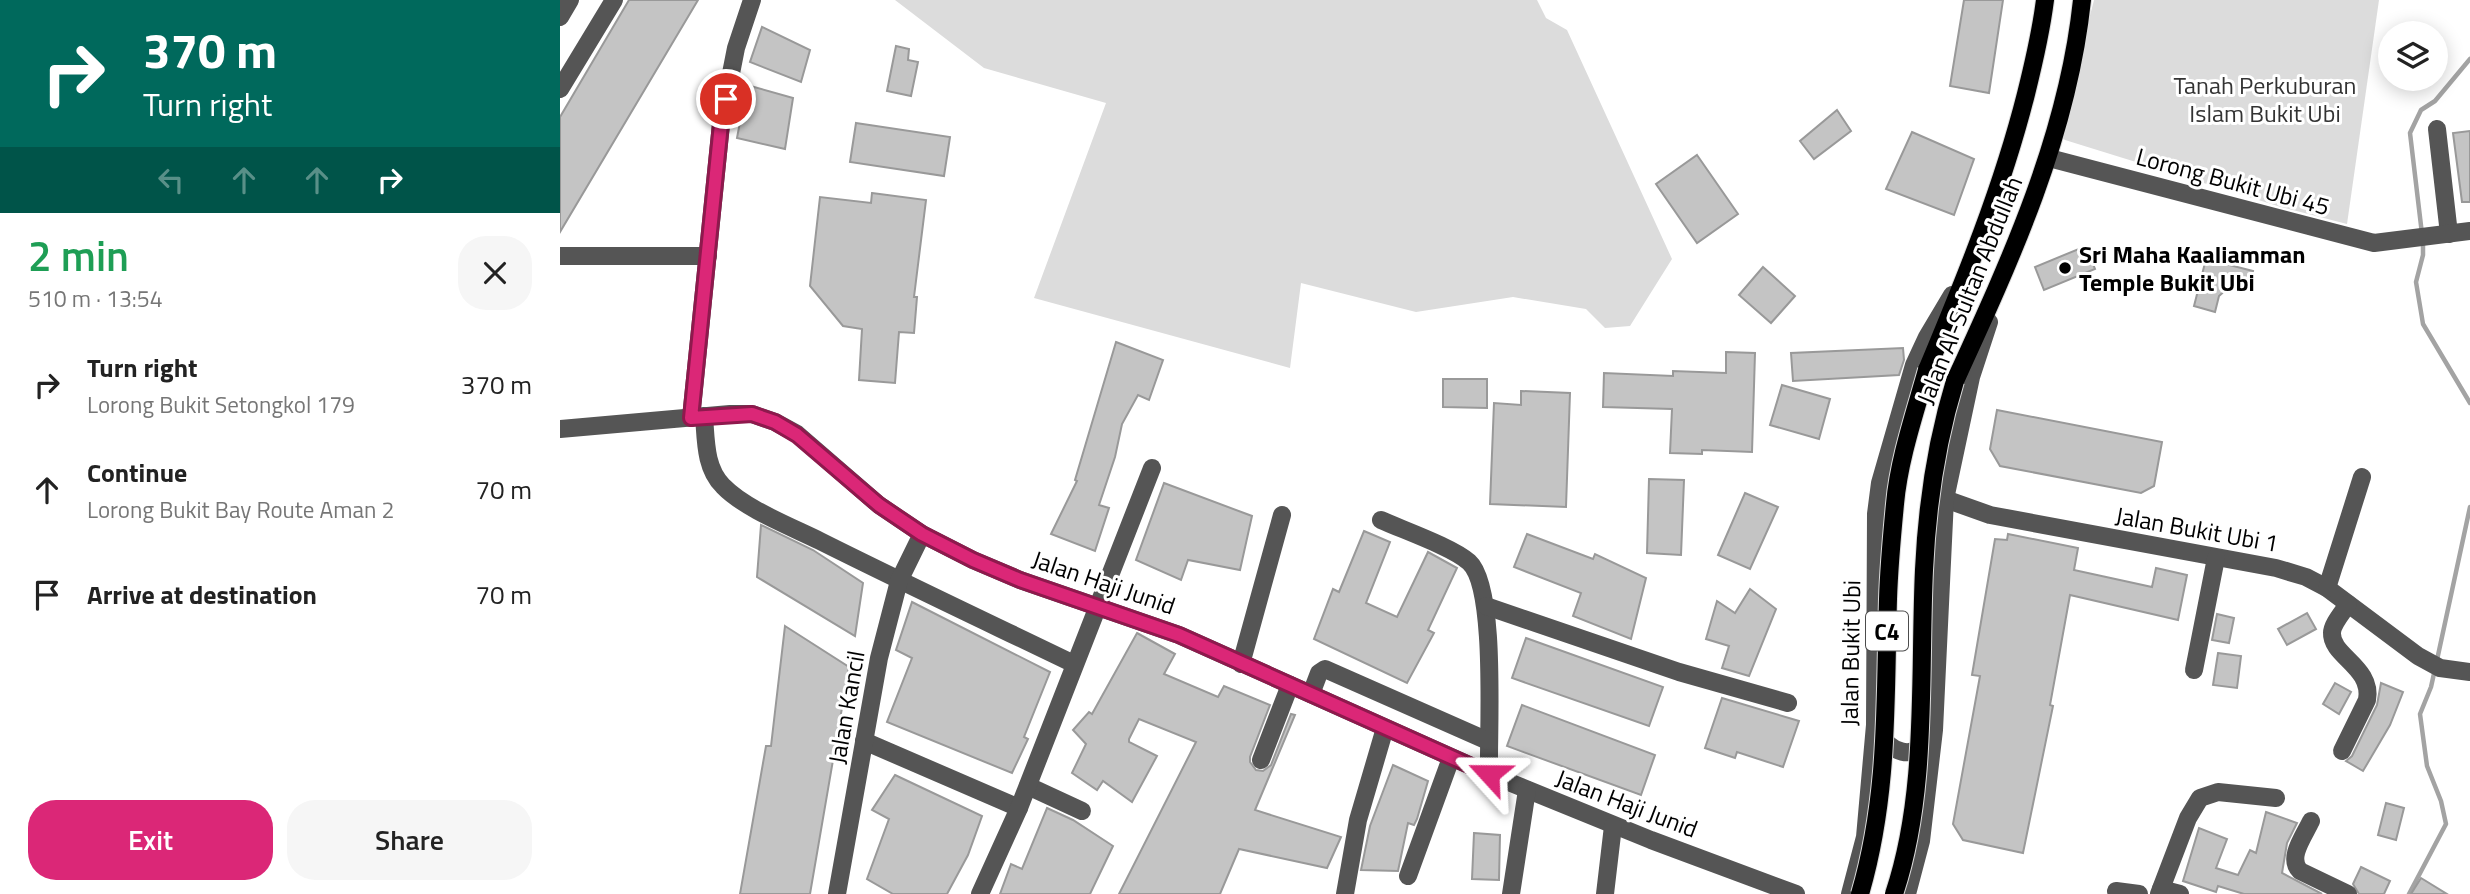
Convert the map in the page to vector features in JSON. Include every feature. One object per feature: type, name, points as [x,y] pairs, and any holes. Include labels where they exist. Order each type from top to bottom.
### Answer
[{"type":"main road","name":"Jalan Al-Sultan Abdullah","points":[[1860,894],[1872,854],[1882,786],[1888,597],[1895,500],[1927,370],[1972,263],[2014,143],[2041,35],[2045,0]]},
{"type":"main road","name":"Jalan Al-Sultan Abdullah","points":[[1894,894],[1903,868],[1920,735],[1924,570],[1931,489],[1941,426],[1955,381],[2004,275],[2049,158],[2077,46],[2082,0]]},
{"type":"street","points":[[560,89],[614,0]]},
{"type":"street","points":[[752,0],[736,48],[721,124],[708,256],[697,417],[713,474],[724,488],[758,510],[1074,664]]},
{"type":"street","points":[[2437,129],[2445,234],[2470,231]]},
{"type":"street","name":"Lorong Bukit Ubi 45","points":[[2049,158],[2374,243],[2445,234]]},
{"type":"street","points":[[560,256],[708,256]]},
{"type":"street","name":"Jalan Bukit Ubi","points":[[1850,894],[1865,836],[1875,725],[1876,514],[1881,483],[1914,365],[1927,337],[1972,263]]},
{"type":"street","name":"C4","points":[[1907,894],[1921,841],[1934,730],[1945,499],[1971,377],[2004,275]]},
{"type":"street","name":"Jalan Haji Junid","points":[[560,429],[752,414],[775,422],[797,435],[879,505],[922,534],[973,560],[1020,580],[1179,635],[1451,758],[1613,826],[1789,892]]},
{"type":"street","points":[[979,894],[1020,808],[1152,468]]},
{"type":"street","points":[[2327,588],[2362,477]]},
{"type":"street","name":"Jalan Bukit Ubi 1","points":[[1945,499],[1990,515],[2276,568],[2306,577],[2327,588],[2418,656],[2440,668],[2470,672]]},
{"type":"street","points":[[1241,664],[1282,514]]},
{"type":"street","points":[[1381,520],[1458,555],[1470,563],[1478,577],[1486,606],[1489,774]]},
{"type":"street","name":"Jalan Kancil","points":[[837,894],[852,822],[879,658],[899,581],[922,534]]},
{"type":"street","points":[[2194,670],[2216,558]]},
{"type":"street","points":[[2342,751],[2369,691],[2360,672],[2333,641],[2333,628],[2348,604]]},
{"type":"street","points":[[1486,606],[1679,672],[1788,703]]},
{"type":"street","points":[[1311,694],[1319,673],[1325,669],[1488,741]]},
{"type":"street","points":[[1261,760],[1290,685]]},
{"type":"street","points":[[1875,725],[1887,745],[1898,752],[1911,752],[1925,744],[1934,730]]},
{"type":"street","points":[[1345,894],[1358,820],[1385,728]]},
{"type":"street","points":[[864,741],[1020,808]]},
{"type":"street","points":[[1408,877],[1451,758]]},
{"type":"street","points":[[1028,786],[1082,811]]},
{"type":"street","points":[[1511,894],[1527,790]]},
{"type":"street","points":[[2180,894],[2160,891],[2188,818],[2200,798],[2218,792],[2276,798]]},
{"type":"street","points":[[2311,821],[2294,858],[2295,866],[2348,894]]},
{"type":"street","points":[[1605,894],[1613,826]]},
{"type":"street","points":[[2116,891],[2139,894]]},
{"type":"green space","points":[[895,0],[1537,0],[1546,18],[1567,30],[1672,259],[1630,326],[1605,328],[1586,309],[1513,297],[1416,312],[1301,283],[1290,368],[1034,298],[1106,103],[984,68]]},
{"type":"green space","name":"Tanah Perkuburan Islam Bukit Ubi","points":[[2094,0],[2379,0],[2347,224],[2281,207],[2065,140],[2059,135]]},
{"type":"building","points":[[629,0],[698,0],[560,232],[560,117]]},
{"type":"building","points":[[1964,0],[2003,0],[1989,93],[1950,86]]},
{"type":"building","points":[[762,27],[810,50],[801,82],[750,62]]},
{"type":"building","points":[[896,46],[909,49],[908,60],[918,62],[911,96],[887,91]]},
{"type":"building","points":[[747,85],[793,98],[785,149],[737,138]]},
{"type":"building","points":[[1837,110],[1851,131],[1814,159],[1800,141]]},
{"type":"building","points":[[856,123],[950,137],[944,176],[850,162]]},
{"type":"building","points":[[2470,131],[2470,202],[2462,202],[2453,133]]},
{"type":"building","points":[[1912,132],[1974,159],[1954,215],[1886,189]]},
{"type":"building","points":[[1697,155],[1738,214],[1697,243],[1656,184]]},
{"type":"building","points":[[872,193],[926,200],[914,297],[917,297],[914,333],[899,332],[895,383],[859,380],[862,329],[843,326],[810,286],[820,197],[871,203]]},
{"type":"building","name":"Sri Maha Kaaliamman Temple Bukit Ubi","points":[[2086,246],[2095,269],[2044,290],[2035,267]]},
{"type":"building","points":[[2206,259],[2253,271],[2249,288],[2228,288],[2219,296],[2215,312],[2194,306]]},
{"type":"building","points":[[1763,267],[1795,296],[1771,323],[1739,295]]},
{"type":"building","points":[[1116,342],[1163,360],[1149,400],[1138,395],[1122,424],[1115,457],[1099,505],[1109,508],[1095,551],[1051,534],[1077,481],[1075,480]]},
{"type":"building","points":[[1903,348],[1904,360],[1899,375],[1793,381],[1791,353]]},
{"type":"building","points":[[1726,352],[1755,353],[1752,452],[1702,450],[1702,454],[1670,453],[1672,409],[1603,407],[1604,373],[1673,376],[1673,371],[1726,373]]},
{"type":"building","points":[[1443,379],[1487,379],[1487,408],[1443,407]]},
{"type":"building","points":[[1782,385],[1830,399],[1819,439],[1770,425]]},
{"type":"building","points":[[1521,391],[1570,393],[1566,507],[1490,504],[1494,403],[1521,405]]},
{"type":"building","points":[[1997,410],[2162,442],[2154,486],[2141,493],[2000,466],[1990,449]]},
{"type":"building","points":[[1649,479],[1684,480],[1681,555],[1647,553]]},
{"type":"building","points":[[1164,483],[1252,516],[1240,570],[1188,560],[1181,580],[1136,560]]},
{"type":"building","points":[[1745,493],[1778,507],[1750,569],[1718,555]]},
{"type":"building","points":[[761,525],[813,550],[863,583],[855,636],[757,577]]},
{"type":"building","points":[[1364,531],[1390,542],[1366,603],[1397,617],[1428,552],[1457,568],[1428,630],[1434,633],[1407,683],[1314,639],[1333,589],[1339,592]]},
{"type":"building","points":[[1527,534],[1593,559],[1595,554],[1646,578],[1631,639],[1573,616],[1581,593],[1514,567]]},
{"type":"building","points":[[2008,534],[2078,548],[2074,570],[2152,587],[2156,568],[2187,575],[2178,620],[2070,595],[2050,705],[2053,706],[2023,853],[1963,840],[1953,824],[1980,676],[1972,675],[1995,539],[2007,540]]},
{"type":"building","points":[[1750,589],[1776,609],[1749,676],[1722,668],[1729,646],[1706,639],[1717,601],[1735,613]]},
{"type":"building","points":[[912,602],[1050,672],[1024,737],[1028,739],[1012,773],[887,722],[912,658],[896,650]]},
{"type":"building","points":[[2307,613],[2316,629],[2287,645],[2278,629]]},
{"type":"building","points":[[2217,614],[2234,618],[2229,643],[2212,640]]},
{"type":"building","points":[[785,626],[849,667],[810,894],[740,894],[766,746],[771,746]]},
{"type":"building","points":[[1137,633],[1175,654],[1164,674],[1218,697],[1224,686],[1270,705],[1250,757],[1256,770],[1263,771],[1271,765],[1291,714],[1295,715],[1255,810],[1341,837],[1327,868],[1239,849],[1220,894],[1119,894],[1196,742],[1139,719],[1129,742],[1157,756],[1132,802],[1103,781],[1097,790],[1072,773],[1086,744],[1073,730],[1089,712],[1092,714]]},
{"type":"building","points":[[1526,638],[1663,687],[1649,726],[1512,678]]},
{"type":"building","points":[[2218,653],[2241,656],[2237,688],[2213,685]]},
{"type":"building","points":[[2335,683],[2351,692],[2339,714],[2323,704]]},
{"type":"building","points":[[2381,683],[2403,692],[2390,725],[2363,771],[2346,761],[2352,756],[2377,705]]},
{"type":"building","points":[[1722,698],[1799,721],[1783,767],[1737,752],[1735,758],[1705,748]]},
{"type":"building","points":[[1522,705],[1655,755],[1641,795],[1507,746]]},
{"type":"building","points":[[1393,765],[1428,781],[1417,819],[1414,825],[1408,823],[1398,871],[1361,870],[1370,826]]},
{"type":"building","points":[[895,775],[982,816],[968,855],[947,894],[893,894],[867,879],[889,819],[872,810]]},
{"type":"building","points":[[2386,803],[2404,808],[2396,840],[2378,835]]},
{"type":"building","points":[[1047,808],[1073,820],[1113,846],[1090,894],[1000,894],[1011,864],[1022,869]]},
{"type":"building","points":[[2266,812],[2297,823],[2287,843],[2282,873],[2322,894],[2244,894],[2218,886],[2216,892],[2183,881],[2199,828],[2227,839],[2216,868],[2238,875],[2250,850],[2256,853]]},
{"type":"building","points":[[1474,833],[1500,835],[1499,880],[1472,879]]},
{"type":"building","points":[[2361,867],[2390,881],[2384,894],[2359,894],[2353,884]]},
{"type":"building","points":[[2421,878],[2447,894],[2411,894]]},
{"type":"waterway","points":[[2422,234],[2410,133],[2421,110],[2435,101],[2470,59]]},
{"type":"waterway","points":[[2423,242],[2423,255],[2416,282],[2423,324],[2470,403]]},
{"type":"waterway","points":[[2437,660],[2470,507]]},
{"type":"waterway","points":[[2409,894],[2446,824],[2441,801],[2427,766],[2420,714],[2435,669]]},
{"type":"place","name":"Sri Maha Kaaliamman Temple Bukit Ubi","points":[[2065,268]]},
{"type":"route","points":[[726,99],[721,124],[691,418],[752,414],[775,422],[797,435],[879,505],[922,534],[973,560],[1020,580],[1179,635],[1489,774]]}]
